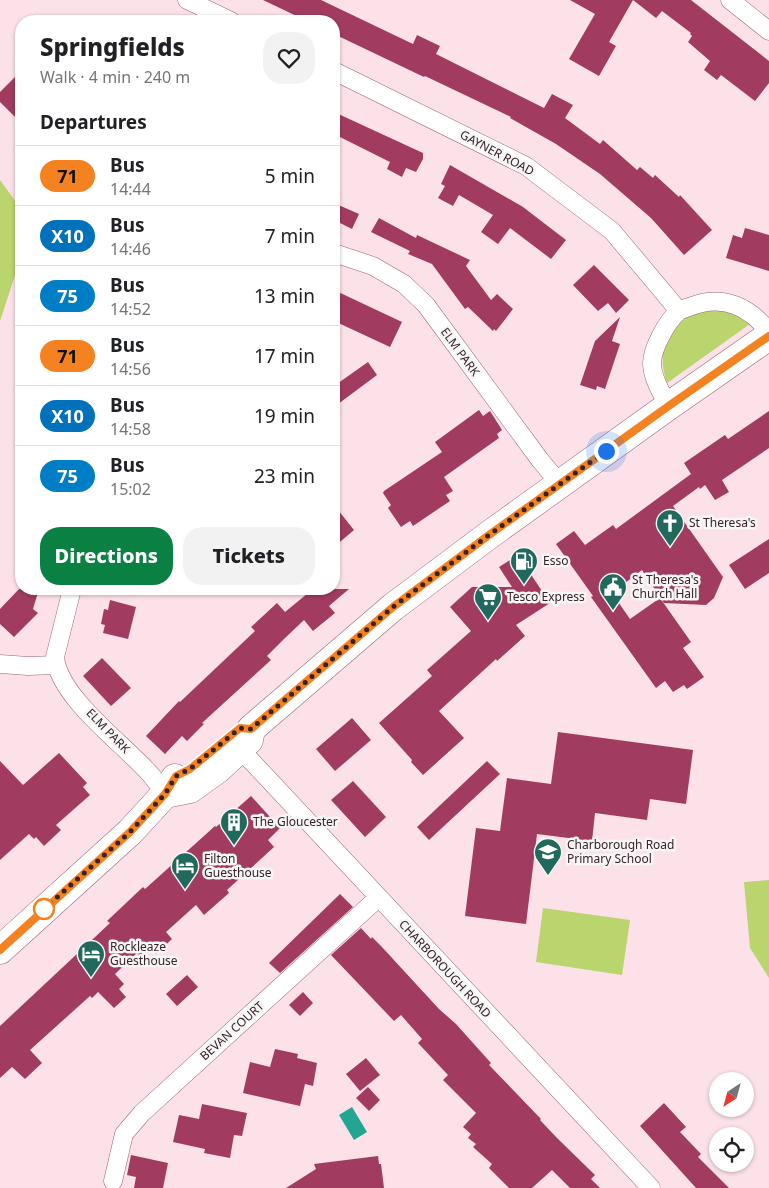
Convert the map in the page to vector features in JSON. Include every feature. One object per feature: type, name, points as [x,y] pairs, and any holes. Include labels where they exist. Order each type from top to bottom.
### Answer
[{"type":"main road","points":[[0,950],[130,832],[165,794],[176,776],[190,769],[240,728],[246,739],[393,607],[489,535],[769,336]]},
{"type":"street","points":[[187,0],[218,15]]},
{"type":"street","points":[[730,0],[769,31]]},
{"type":"street","name":"GAYNER ROAD","points":[[340,74],[526,166],[612,231],[678,311]]},
{"type":"street","name":"ELM PARK","points":[[340,255],[373,266],[404,284],[426,305],[540,460],[560,484]]},
{"type":"street","points":[[670,405],[663,397],[657,384],[652,363],[657,344],[666,327],[678,311],[698,303],[719,300],[736,305],[752,313],[769,332]]},
{"type":"street","points":[[0,664],[56,665],[57,646],[70,595]]},
{"type":"street","name":"ELM PARK","points":[[56,665],[69,690],[151,775],[165,794]]},
{"type":"street","name":"CHARBOROUGH ROAD","points":[[246,739],[378,898],[650,1188]]},
{"type":"street","name":"BEVAN COURT","points":[[113,1181],[124,1134],[142,1113],[378,898]]},
{"type":"shaded area","points":[[0,180],[15,201],[15,275],[0,321]]},
{"type":"shaded area","points":[[726,307],[750,324],[667,383],[664,373],[663,355],[667,339],[672,332],[697,310]]},
{"type":"shaded area","points":[[769,880],[769,978],[750,948],[744,882]]},
{"type":"shaded area","points":[[543,908],[630,920],[622,975],[536,962]]},
{"type":"shaded area","points":[[352,1107],[367,1132],[354,1140],[339,1115]]},
{"type":"building","points":[[263,0],[321,0],[413,44],[417,35],[440,46],[436,54],[544,108],[552,94],[573,105],[565,118],[600,144],[603,140],[637,170],[640,167],[653,178],[655,175],[679,197],[680,195],[712,230],[684,255],[651,218],[600,174],[556,144],[511,117],[340,37],[340,15],[294,15]]},
{"type":"building","points":[[570,0],[633,0],[609,42],[616,46],[599,76],[569,59],[595,14]]},
{"type":"building","points":[[633,0],[691,0],[769,61],[769,83],[755,101],[721,75],[717,80],[704,70],[710,61],[688,42],[692,36],[691,33],[662,11],[656,18]]},
{"type":"building","points":[[15,77],[15,117],[0,102],[0,92]]},
{"type":"building","points":[[340,115],[423,153],[423,159],[416,172],[406,168],[402,177],[387,169],[390,162],[340,137]]},
{"type":"building","points":[[450,165],[523,207],[566,240],[551,259],[510,228],[498,244],[481,232],[493,215],[459,195],[453,206],[438,198],[445,186],[441,184]]},
{"type":"building","points":[[340,206],[359,214],[352,229],[340,223]]},
{"type":"building","points":[[379,218],[416,238],[417,235],[470,260],[466,266],[491,300],[497,294],[513,309],[496,331],[494,329],[493,331],[468,307],[465,309],[432,264],[408,254],[410,251],[371,232]]},
{"type":"building","points":[[745,228],[769,235],[769,271],[726,258],[733,235],[742,238]]},
{"type":"building","points":[[594,265],[629,300],[616,313],[608,303],[598,311],[573,285]]},
{"type":"building","points":[[340,293],[402,322],[390,347],[340,324]]},
{"type":"building","points":[[620,317],[612,341],[620,344],[605,389],[597,386],[596,390],[580,385],[595,341]]},
{"type":"building","points":[[368,362],[377,375],[340,403],[340,382]]},
{"type":"building","points":[[479,410],[483,416],[490,411],[502,430],[497,434],[499,438],[444,477],[453,491],[446,495],[450,501],[413,526],[410,521],[401,527],[388,508],[391,505],[383,493],[384,491],[442,452],[435,442]]},
{"type":"building","points":[[769,411],[769,448],[722,480],[729,492],[715,500],[705,485],[700,489],[699,487],[673,506],[723,577],[714,598],[706,605],[664,603],[642,570],[612,593],[630,619],[660,598],[691,642],[683,648],[704,677],[687,689],[684,685],[673,692],[665,681],[656,688],[556,544],[574,531],[585,545],[613,525],[616,529],[691,474],[684,463],[725,435],[728,439]]},
{"type":"building","points":[[340,512],[354,530],[340,542]]},
{"type":"building","points":[[769,539],[769,573],[745,589],[729,565]]},
{"type":"building","points":[[518,555],[550,603],[516,625],[525,636],[497,661],[496,659],[439,711],[464,738],[423,775],[379,723],[432,676],[427,670],[471,631],[450,607],[472,587],[512,587],[499,567]]},
{"type":"building","points":[[340,589],[349,589],[329,606],[335,613],[313,631],[304,620],[267,656],[271,660],[202,723],[204,724],[187,741],[182,736],[165,754],[146,736],[179,701],[255,631],[251,627],[277,603],[285,612],[306,595],[340,595]]},
{"type":"building","points":[[15,593],[15,595],[37,595],[33,609],[38,613],[14,637],[0,624],[0,609]]},
{"type":"building","points":[[110,600],[136,607],[128,639],[103,633],[105,625],[101,624],[104,609],[108,610]]},
{"type":"building","points":[[102,658],[131,688],[111,706],[83,676]]},
{"type":"building","points":[[352,718],[371,740],[335,771],[316,749]]},
{"type":"building","points":[[558,732],[693,750],[686,804],[650,799],[647,820],[595,813],[592,841],[537,834],[526,924],[465,916],[476,828],[500,831],[507,778],[551,784]]},
{"type":"building","points":[[59,753],[87,783],[83,787],[90,795],[56,825],[61,830],[44,846],[36,837],[34,839],[29,834],[0,860],[0,761],[23,785]]},
{"type":"building","points":[[487,761],[500,774],[429,840],[417,827]]},
{"type":"building","points":[[353,781],[386,817],[365,837],[331,800]]},
{"type":"building","points":[[251,796],[280,828],[268,840],[274,847],[227,890],[229,893],[204,915],[196,905],[166,932],[172,939],[156,954],[150,947],[140,956],[137,953],[115,974],[124,984],[119,989],[126,997],[114,1008],[98,992],[92,998],[90,996],[30,1050],[42,1063],[25,1079],[12,1067],[0,1078],[0,1026],[110,923],[107,921],[143,887],[145,889]]},
{"type":"building","points":[[340,894],[353,907],[280,973],[269,963]]},
{"type":"building","points":[[361,928],[381,946],[439,1009],[456,1024],[491,1063],[489,1065],[557,1138],[595,1175],[591,1179],[600,1188],[570,1188],[552,1170],[532,1188],[509,1188],[489,1168],[492,1164],[473,1147],[476,1144],[468,1138],[471,1134],[463,1127],[476,1113],[443,1080],[448,1075],[418,1043],[422,1039],[401,1015],[394,1021],[331,955]]},
{"type":"building","points":[[187,975],[198,987],[177,1006],[166,994]]},
{"type":"building","points":[[303,992],[313,1003],[300,1016],[289,1005]]},
{"type":"building","points":[[275,1049],[298,1054],[297,1058],[317,1063],[313,1086],[305,1084],[300,1106],[243,1093],[250,1062],[270,1067]]},
{"type":"building","points":[[366,1058],[380,1075],[360,1091],[346,1074]]},
{"type":"building","points":[[368,1087],[380,1100],[369,1111],[356,1098]]},
{"type":"building","points":[[664,1103],[686,1127],[680,1132],[701,1154],[698,1157],[709,1168],[709,1172],[713,1172],[729,1188],[696,1188],[640,1126]]},
{"type":"building","points":[[202,1104],[247,1113],[242,1136],[234,1135],[230,1158],[204,1153],[205,1149],[173,1142],[179,1115],[199,1119]]},
{"type":"building","points":[[131,1155],[168,1163],[163,1188],[134,1188],[136,1177],[127,1175]]},
{"type":"building","points":[[378,1156],[384,1188],[286,1188],[316,1169],[314,1164]]},
{"type":"bus line","name":"71","points":[[0,950],[130,832],[165,794],[176,776],[190,769],[240,728],[251,729],[393,607],[489,535],[769,336]]},
{"type":"place","name":"St Theresa's","points":[[670,547]]},
{"type":"place","name":"Esso","points":[[524,585]]},
{"type":"place","name":"St Theresa's Church Hall","points":[[613,611]]},
{"type":"place","name":"Tesco Express","points":[[488,621]]},
{"type":"place","name":"The Gloucester","points":[[234,846]]},
{"type":"place","name":"Charborough Road Primary School","points":[[548,876]]},
{"type":"place","name":"Filton Guesthouse","points":[[185,890]]},
{"type":"place","name":"Rockleaze Guesthouse","points":[[91,978]]},
{"type":"route","points":[[44,909],[130,832],[165,794],[176,776],[190,769],[240,728],[251,729],[393,607],[606,451]]}]
